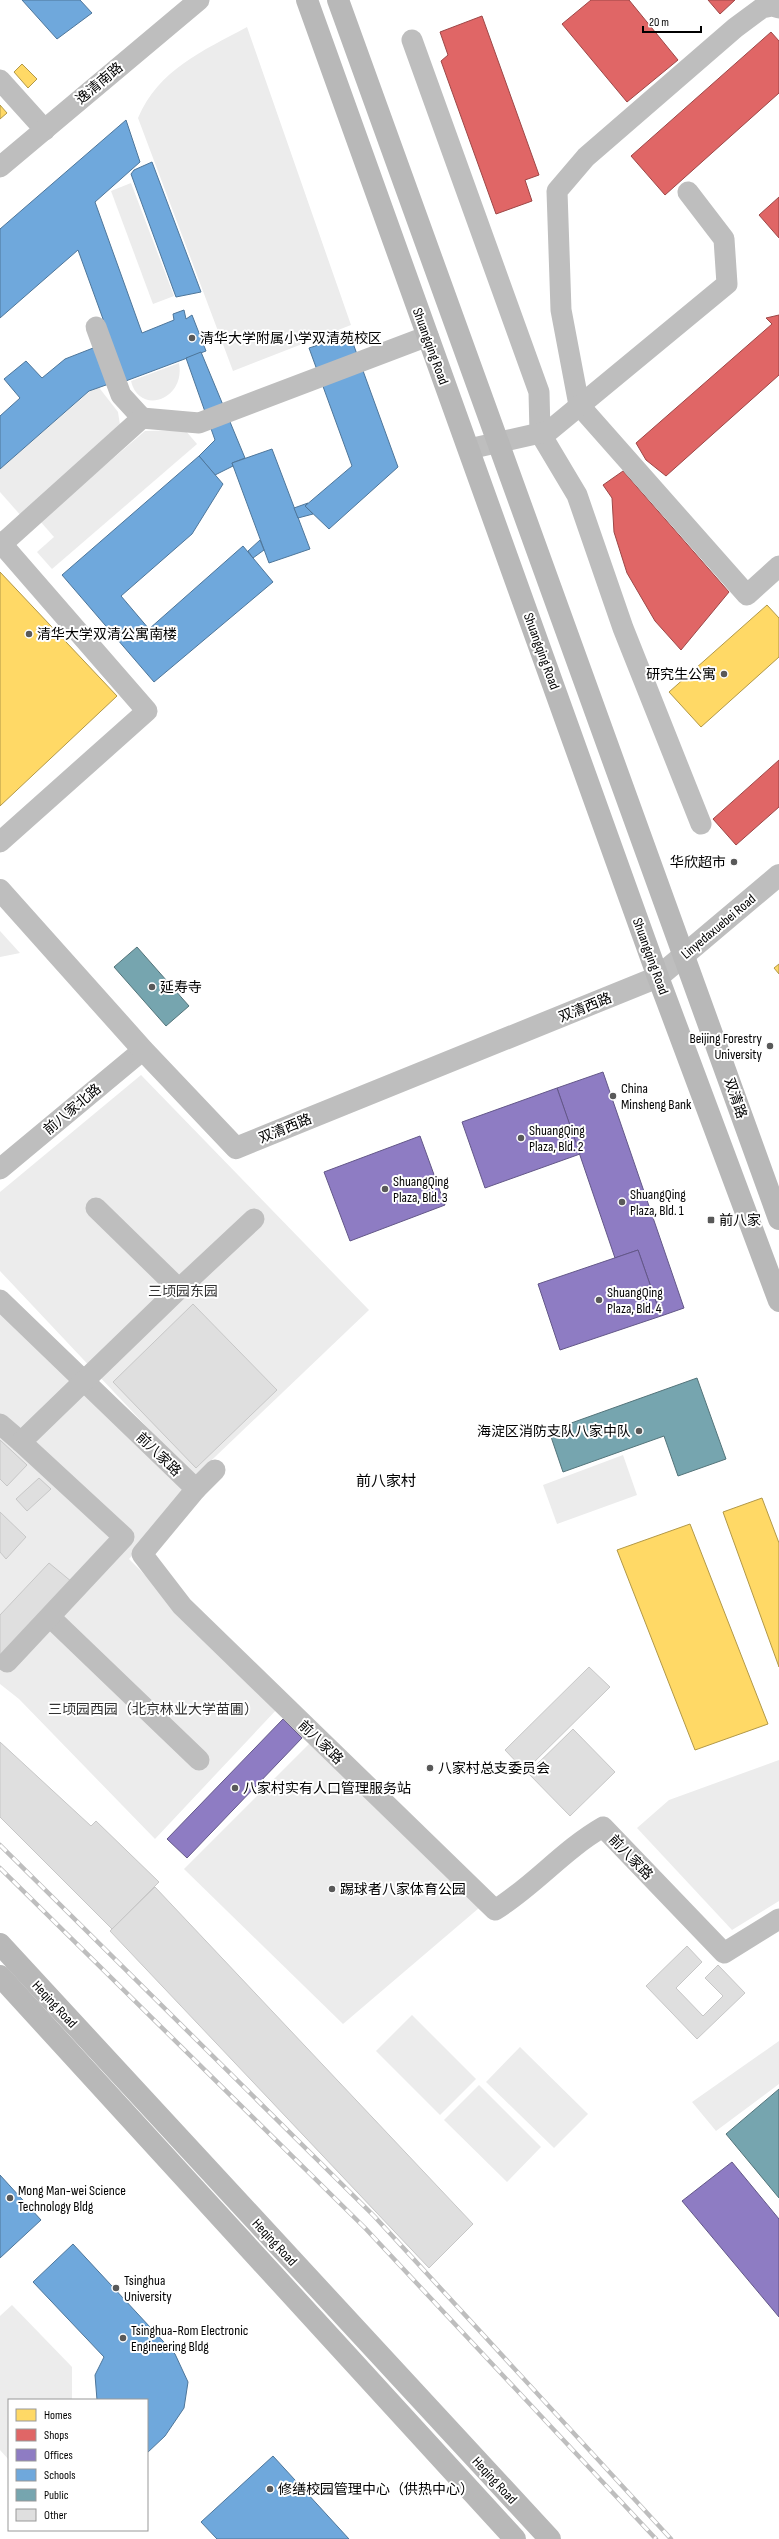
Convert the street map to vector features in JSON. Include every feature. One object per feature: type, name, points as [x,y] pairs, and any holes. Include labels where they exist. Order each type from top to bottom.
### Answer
[{"type":"main road","name":"Shuangqing Road","points":[[307,0],[658,977],[779,1301]]},
{"type":"main road","name":"Shuangqing Road","points":[[338,0],[497,442],[685,953]]},
{"type":"main road","name":"双清路","points":[[685,953],[779,1219]]},
{"type":"main road","name":"Heqing Road","points":[[0,1944],[550,2539]]},
{"type":"main road","name":"Heqing Road","points":[[0,1976],[515,2539]]},
{"type":"street","name":"逸清南路","points":[[0,167],[199,0]]},
{"type":"street","points":[[779,8],[772,6],[762,8],[735,28],[586,157],[557,191],[561,310],[579,405],[747,595],[779,566]]},
{"type":"street","points":[[412,40],[540,392],[540,433],[577,494],[623,628],[700,824]]},
{"type":"street","points":[[0,80],[44,130]]},
{"type":"street","points":[[469,449],[549,431],[727,284],[724,239],[688,192]]},
{"type":"street","points":[[96,327],[122,396],[142,418],[199,423],[428,336]]},
{"type":"street","points":[[0,842],[147,711],[1,543],[142,418]]},
{"type":"street","name":"Linyedaxuebei Road","points":[[658,977],[779,875]]},
{"type":"street","name":"双清西路","points":[[0,890],[143,1050],[236,1148],[658,977]]},
{"type":"street","name":"前八家北路","points":[[0,1169],[143,1050]]},
{"type":"street","points":[[96,1208],[179,1289]]},
{"type":"street","points":[[21,1442],[83,1380],[254,1219]]},
{"type":"street","name":"前八家路","points":[[0,1300],[196,1489],[142,1554],[182,1606],[495,1910],[520,1894],[583,1839],[603,1827],[724,1953],[779,1920]]},
{"type":"street","points":[[0,1424],[124,1537],[7,1662]]},
{"type":"street","points":[[196,1489],[215,1470]]},
{"type":"street","points":[[50,1617],[199,1760]]},
{"type":"green space","points":[[247,27],[351,325],[233,371],[138,118],[147,101],[158,86],[170,74],[199,53]]},
{"type":"green space","points":[[131,183],[174,296],[153,304],[111,191]]},
{"type":"green space","points":[[179,363],[179,376],[176,386],[169,394],[161,399],[152,400],[143,398],[136,392],[131,381]]},
{"type":"green space","points":[[97,385],[118,412],[120,425],[23,518],[0,492],[0,469]]},
{"type":"green space","points":[[185,430],[197,444],[52,569],[37,552],[54,537],[40,521],[145,431]]},
{"type":"green space","points":[[0,931],[20,953],[0,957]]},
{"type":"green space","name":"三顷园东园","points":[[141,1075],[369,1310],[194,1477],[0,1271],[0,1192]]},
{"type":"green space","name":"三顷园西园（北京林业大学苗圃）","points":[[0,1311],[188,1492],[129,1559],[278,1708],[155,1839],[19,1699],[0,1684]]},
{"type":"green space","points":[[623,1455],[637,1495],[557,1524],[543,1485]]},
{"type":"green space","name":"踢球者八家体育公园","points":[[312,1741],[479,1908],[343,2024],[184,1869]]},
{"type":"green space","points":[[779,1760],[779,1901],[732,1930],[637,1828],[669,1800]]},
{"type":"green space","points":[[412,2015],[476,2079],[440,2115],[376,2051]]},
{"type":"green space","points":[[779,2041],[779,2084],[716,2131],[692,2102]]},
{"type":"green space","points":[[520,2047],[588,2114],[554,2148],[486,2082]]},
{"type":"green space","points":[[479,2085],[541,2147],[507,2182],[444,2120]]},
{"type":"green space","points":[[12,2305],[72,2367],[72,2399],[8,2399],[8,2459],[0,2450],[0,2316]]},
{"type":"building: Homes","points":[[22,64],[37,79],[28,88],[14,72]]},
{"type":"building: Homes","points":[[0,105],[7,113],[0,119]]},
{"type":"building: Homes","name":"清华大学双清公寓南楼","points":[[0,572],[117,696],[0,806]]},
{"type":"building: Homes","name":"研究生公寓","points":[[767,605],[779,618],[779,657],[701,727],[669,692]]},
{"type":"building: Homes","points":[[779,964],[779,974],[774,968]]},
{"type":"building: Homes","points":[[762,1498],[779,1543],[779,1667],[723,1512]]},
{"type":"building: Homes","points":[[690,1524],[768,1724],[695,1750],[617,1550]]},
{"type":"building: Shops","points":[[591,0],[629,0],[678,60],[627,102],[562,24]]},
{"type":"building: Shops","points":[[708,0],[735,0],[720,14]]},
{"type":"building: Shops","points":[[482,16],[539,175],[525,180],[532,201],[496,214],[441,61],[448,55],[440,32]]},
{"type":"building: Shops","points":[[771,32],[779,41],[779,93],[665,195],[631,156]]},
{"type":"building: Shops","points":[[779,197],[779,238],[759,215]]},
{"type":"building: Shops","points":[[779,315],[779,375],[666,476],[646,460],[636,443],[772,324],[766,318]]},
{"type":"building: Shops","points":[[623,471],[729,592],[681,650],[655,621],[627,573],[614,532],[612,498],[603,485]]},
{"type":"building: Shops","points":[[779,760],[779,807],[736,845],[713,819]]},
{"type":"building: Offices","name":"ShuangQing Plaza, Bld. 1","points":[[603,1072],[684,1308],[661,1316],[638,1250],[615,1258],[557,1088]]},
{"type":"building: Offices","name":"ShuangQing Plaza, Bld. 2","points":[[557,1088],[580,1154],[485,1188],[462,1122]]},
{"type":"building: Offices","name":"ShuangQing Plaza, Bld. 3","points":[[420,1136],[445,1205],[350,1241],[324,1172]]},
{"type":"building: Offices","name":"ShuangQing Plaza, Bld. 4","points":[[638,1250],[661,1316],[560,1350],[538,1284]]},
{"type":"building: Offices","name":"八家村实有人口管理服务站","points":[[283,1719],[302,1738],[187,1858],[167,1839]]},
{"type":"building: Offices","points":[[732,2162],[779,2219],[779,2317],[682,2201]]},
{"type":"building: Schools","points":[[22,0],[80,0],[92,13],[57,39]]},
{"type":"building: Schools","points":[[126,120],[140,162],[95,202],[142,333],[174,320],[173,314],[184,310],[186,319],[192,315],[206,351],[123,382],[123,379],[89,391],[0,469],[0,416],[20,398],[4,379],[26,361],[42,378],[65,359],[111,341],[78,250],[0,318],[0,229]]},
{"type":"building: Schools","points":[[152,162],[201,292],[176,297],[131,174],[134,170]]},
{"type":"building: Schools","points":[[350,335],[398,467],[329,529],[305,506],[352,466],[309,348]]},
{"type":"building: Schools","points":[[201,352],[245,458],[232,463],[233,466],[215,475],[199,456],[215,440],[186,358]]},
{"type":"building: Schools","points":[[272,449],[310,549],[269,563],[232,463]]},
{"type":"building: Schools","points":[[199,456],[223,484],[192,534],[121,596],[149,629],[243,546],[273,582],[154,682],[62,575]]},
{"type":"building: Schools","points":[[308,503],[305,506],[313,514],[298,518],[294,508]]},
{"type":"building: Schools","points":[[260,540],[264,550],[253,558],[248,551]]},
{"type":"building: Schools","name":"Mong Man-wei Science Technology Bldg","points":[[0,2175],[41,2220],[0,2258]]},
{"type":"building: Schools","name":"Tsinghua-Rom Electronic Engineering Bldg","points":[[73,2244],[175,2354],[188,2382],[184,2408],[165,2436],[148,2452],[148,2399],[97,2399],[95,2375],[104,2357],[33,2282]]},
{"type":"building: Schools","name":"修缮校园管理中心（供热中心）","points":[[273,2456],[349,2539],[217,2539],[201,2522]]},
{"type":"building: Public","name":"延寿寺","points":[[137,947],[189,1006],[166,1026],[114,967]]},
{"type":"building: Public","points":[[697,1378],[726,1459],[678,1476],[664,1436],[563,1472],[549,1431]]},
{"type":"building: Public","points":[[779,2089],[779,2198],[726,2134]]},
{"type":"building: Other","points":[[193,1304],[277,1390],[196,1468],[113,1382]]},
{"type":"building: Other","points":[[0,1440],[27,1465],[7,1486],[0,1479]]},
{"type":"building: Other","points":[[39,1478],[51,1489],[27,1511],[16,1499]]},
{"type":"building: Other","points":[[0,1512],[26,1537],[6,1559],[0,1552]]},
{"type":"building: Other","points":[[49,1563],[72,1582],[0,1660],[0,1615]]},
{"type":"building: Other","points":[[589,1667],[610,1687],[525,1771],[505,1750]]},
{"type":"building: Other","points":[[573,1729],[615,1772],[570,1816],[528,1773]]},
{"type":"building: Other","points":[[0,1742],[91,1826],[96,1821],[159,1882],[112,1929],[0,1817]]},
{"type":"building: Other","points":[[155,1887],[473,2224],[429,2268],[110,1931]]},
{"type":"building: Other","points":[[687,1946],[702,1962],[676,1988],[703,2016],[723,1996],[705,1978],[718,1965],[745,1993],[697,2039],[646,1986]]},
{"type":"railway","points":[[0,1845],[374,2216],[671,2539]]},
{"type":"railway","points":[[0,1868],[365,2228],[656,2539]]},
{"type":"place","name":"清华大学附属小学双清苑校区","points":[[192,338]]},
{"type":"place","name":"清华大学双清公寓南楼","points":[[29,634]]},
{"type":"place","name":"研究生公寓","points":[[724,674]]},
{"type":"place","name":"华欣超市","points":[[734,862]]},
{"type":"place","name":"延寿寺","points":[[152,987]]},
{"type":"place","name":"Beijing Forestry University","points":[[770,1046]]},
{"type":"place","name":"China Minsheng Bank","points":[[613,1096]]},
{"type":"place","name":"ShuangQing Plaza, Bld. 2","points":[[521,1138]]},
{"type":"place","name":"ShuangQing Plaza, Bld. 3","points":[[385,1189]]},
{"type":"place","name":"ShuangQing Plaza, Bld. 1","points":[[622,1202]]},
{"type":"place","name":"前八家","points":[[711,1220]]},
{"type":"place","name":"ShuangQing Plaza, Bld. 4","points":[[599,1300]]},
{"type":"place","name":"海淀区消防支队八家中队","points":[[639,1431]]},
{"type":"place","name":"八家村总支委员会","points":[[430,1768]]},
{"type":"place","name":"八家村实有人口管理服务站","points":[[235,1788]]},
{"type":"place","name":"踢球者八家体育公园","points":[[332,1889]]},
{"type":"place","name":"Mong Man-wei Science Technology Bldg","points":[[10,2198]]},
{"type":"place","name":"Tsinghua University","points":[[116,2288]]},
{"type":"place","name":"Tsinghua-Rom Electronic Engineering Bldg","points":[[123,2338]]},
{"type":"place","name":"修缮校园管理中心（供热中心）","points":[[270,2489]]},
{"type":"district","name":"前八家村","points":[[386,1481]]}]
